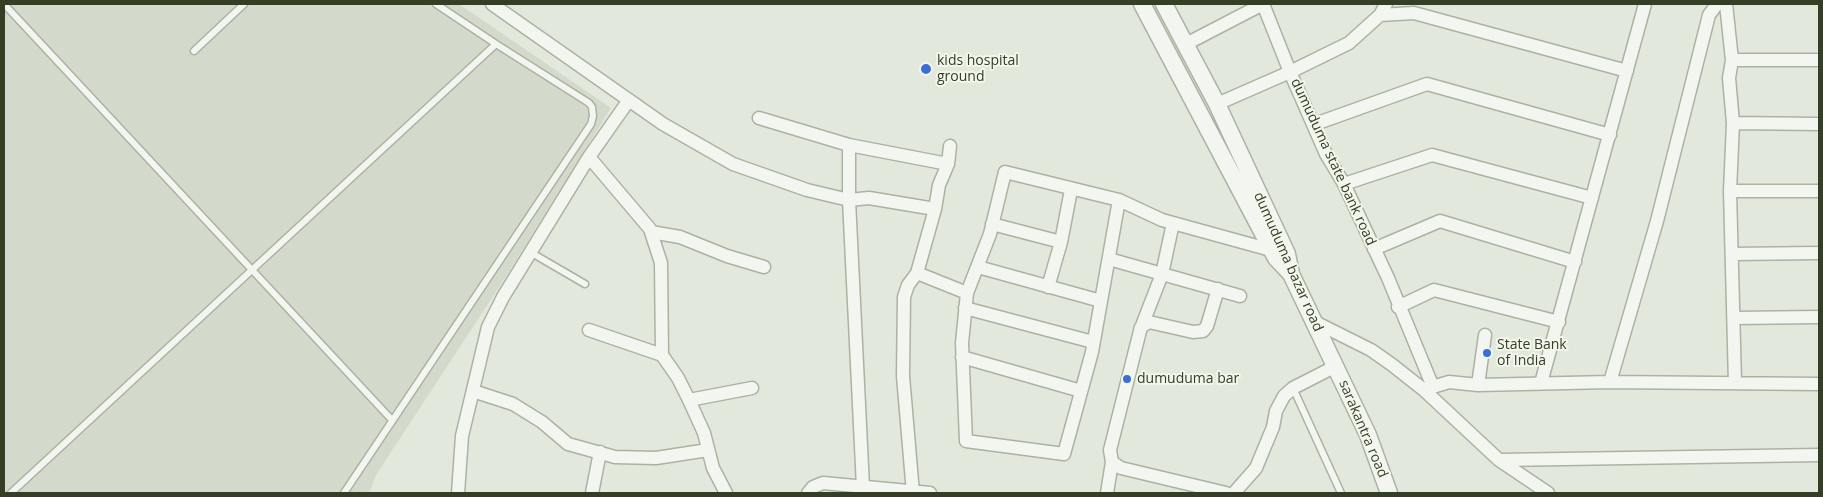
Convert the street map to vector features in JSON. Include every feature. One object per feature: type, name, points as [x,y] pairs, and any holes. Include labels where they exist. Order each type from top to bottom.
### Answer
[{"type":"street","points":[[492,4],[663,124],[733,164],[807,190],[849,200],[869,198],[935,209]]},
{"type":"street","points":[[1142,4],[1271,250],[1291,274]]},
{"type":"street","name":"dumuduma bazar road","points":[[1164,4],[1217,104],[1288,254],[1291,274],[1336,366]]},
{"type":"street","points":[[1186,44],[1263,4],[1290,72],[1217,104]]},
{"type":"street","points":[[1541,383],[1627,71],[1642,4]]},
{"type":"street","points":[[1610,382],[1657,221],[1709,14],[1717,4]]},
{"type":"street","points":[[1726,4],[1732,60],[1729,78],[1733,123],[1730,191],[1735,318],[1735,383]]},
{"type":"street","points":[[1384,10],[1414,13],[1627,71]]},
{"type":"street","name":"dumuduma state bank road","points":[[1384,10],[1349,43],[1290,72],[1315,124],[1326,154],[1344,184],[1374,249],[1428,388]]},
{"type":"street","points":[[1732,60],[1819,60]]},
{"type":"street","points":[[1315,124],[1427,84],[1610,134]]},
{"type":"street","points":[[458,493],[462,436],[488,327],[530,252],[590,157],[629,100]]},
{"type":"street","points":[[760,118],[849,145],[948,164]]},
{"type":"street","points":[[1733,123],[1819,124]]},
{"type":"street","points":[[849,145],[849,200],[863,487]]},
{"type":"street","points":[[913,493],[903,376],[904,297],[908,285],[917,273],[935,209],[939,185],[948,164],[950,146]]},
{"type":"street","points":[[1344,184],[1432,154],[1592,198]]},
{"type":"street","points":[[590,157],[651,232],[661,263],[662,354],[678,378],[689,400],[704,433],[712,468],[726,493]]},
{"type":"street","points":[[1119,200],[1093,342],[1064,454],[966,441],[962,357],[967,293],[992,224],[1005,172],[1071,190],[1119,200],[1173,223],[1271,250]]},
{"type":"street","points":[[1048,286],[1061,242],[1071,190]]},
{"type":"street","points":[[1730,191],[1819,191]]},
{"type":"street","points":[[1374,249],[1440,221],[1575,262]]},
{"type":"street","points":[[1107,493],[1112,462],[1110,450],[1141,327],[1162,274],[1173,223]]},
{"type":"street","points":[[992,224],[1061,242]]},
{"type":"street","points":[[651,232],[680,237],[727,256],[764,267]]},
{"type":"street","points":[[1732,254],[1819,253]]},
{"type":"street","points":[[1109,259],[1240,296]]},
{"type":"street","points":[[978,267],[1101,301]]},
{"type":"street","points":[[917,273],[967,293]]},
{"type":"street","points":[[1143,323],[1149,322],[1193,332],[1203,331],[1218,289]]},
{"type":"street","points":[[1398,307],[1434,290],[1559,322]]},
{"type":"street","points":[[965,308],[1093,342]]},
{"type":"street","points":[[1735,318],[1819,317]]},
{"type":"street","points":[[1314,321],[1371,350],[1428,388],[1499,460],[1548,493]]},
{"type":"street","points":[[590,330],[662,354]]},
{"type":"street","points":[[1478,385],[1485,335]]},
{"type":"street","points":[[962,357],[1081,391]]},
{"type":"street","points":[[1234,493],[1256,468],[1273,427],[1276,411],[1284,396],[1293,388],[1336,366]]},
{"type":"street","name":"sarakantra road","points":[[1336,366],[1368,435],[1389,493]]},
{"type":"street","points":[[1428,388],[1449,382],[1478,385],[1610,382],[1819,384]]},
{"type":"street","points":[[689,400],[752,388]]},
{"type":"street","points":[[474,391],[513,404],[542,422],[568,444],[615,456],[656,458],[708,450]]},
{"type":"street","points":[[592,493],[600,452]]},
{"type":"street","points":[[1499,460],[1819,455]]},
{"type":"street","points":[[1112,462],[1121,468],[1226,493]]},
{"type":"street","points":[[808,493],[813,487],[823,483],[913,493],[930,493]]},
{"type":"lane","points":[[4,4],[392,420]]},
{"type":"lane","points":[[194,51],[244,4]]},
{"type":"lane","points":[[344,493],[591,124],[593,116],[589,103],[436,4]]},
{"type":"lane","points":[[10,493],[496,44]]},
{"type":"lane","points":[[530,252],[585,284]]},
{"type":"lane","points":[[1293,388],[1341,493]]},
{"type":"shaded area","points":[[4,4],[459,4],[611,108],[503,281],[376,475],[369,493],[4,493]]},
{"type":"place","name":"kids hospital ground","points":[[926,69]]},
{"type":"place","name":"State Bank of India","points":[[1487,353]]},
{"type":"place","name":"dumuduma bar","points":[[1127,379]]}]
